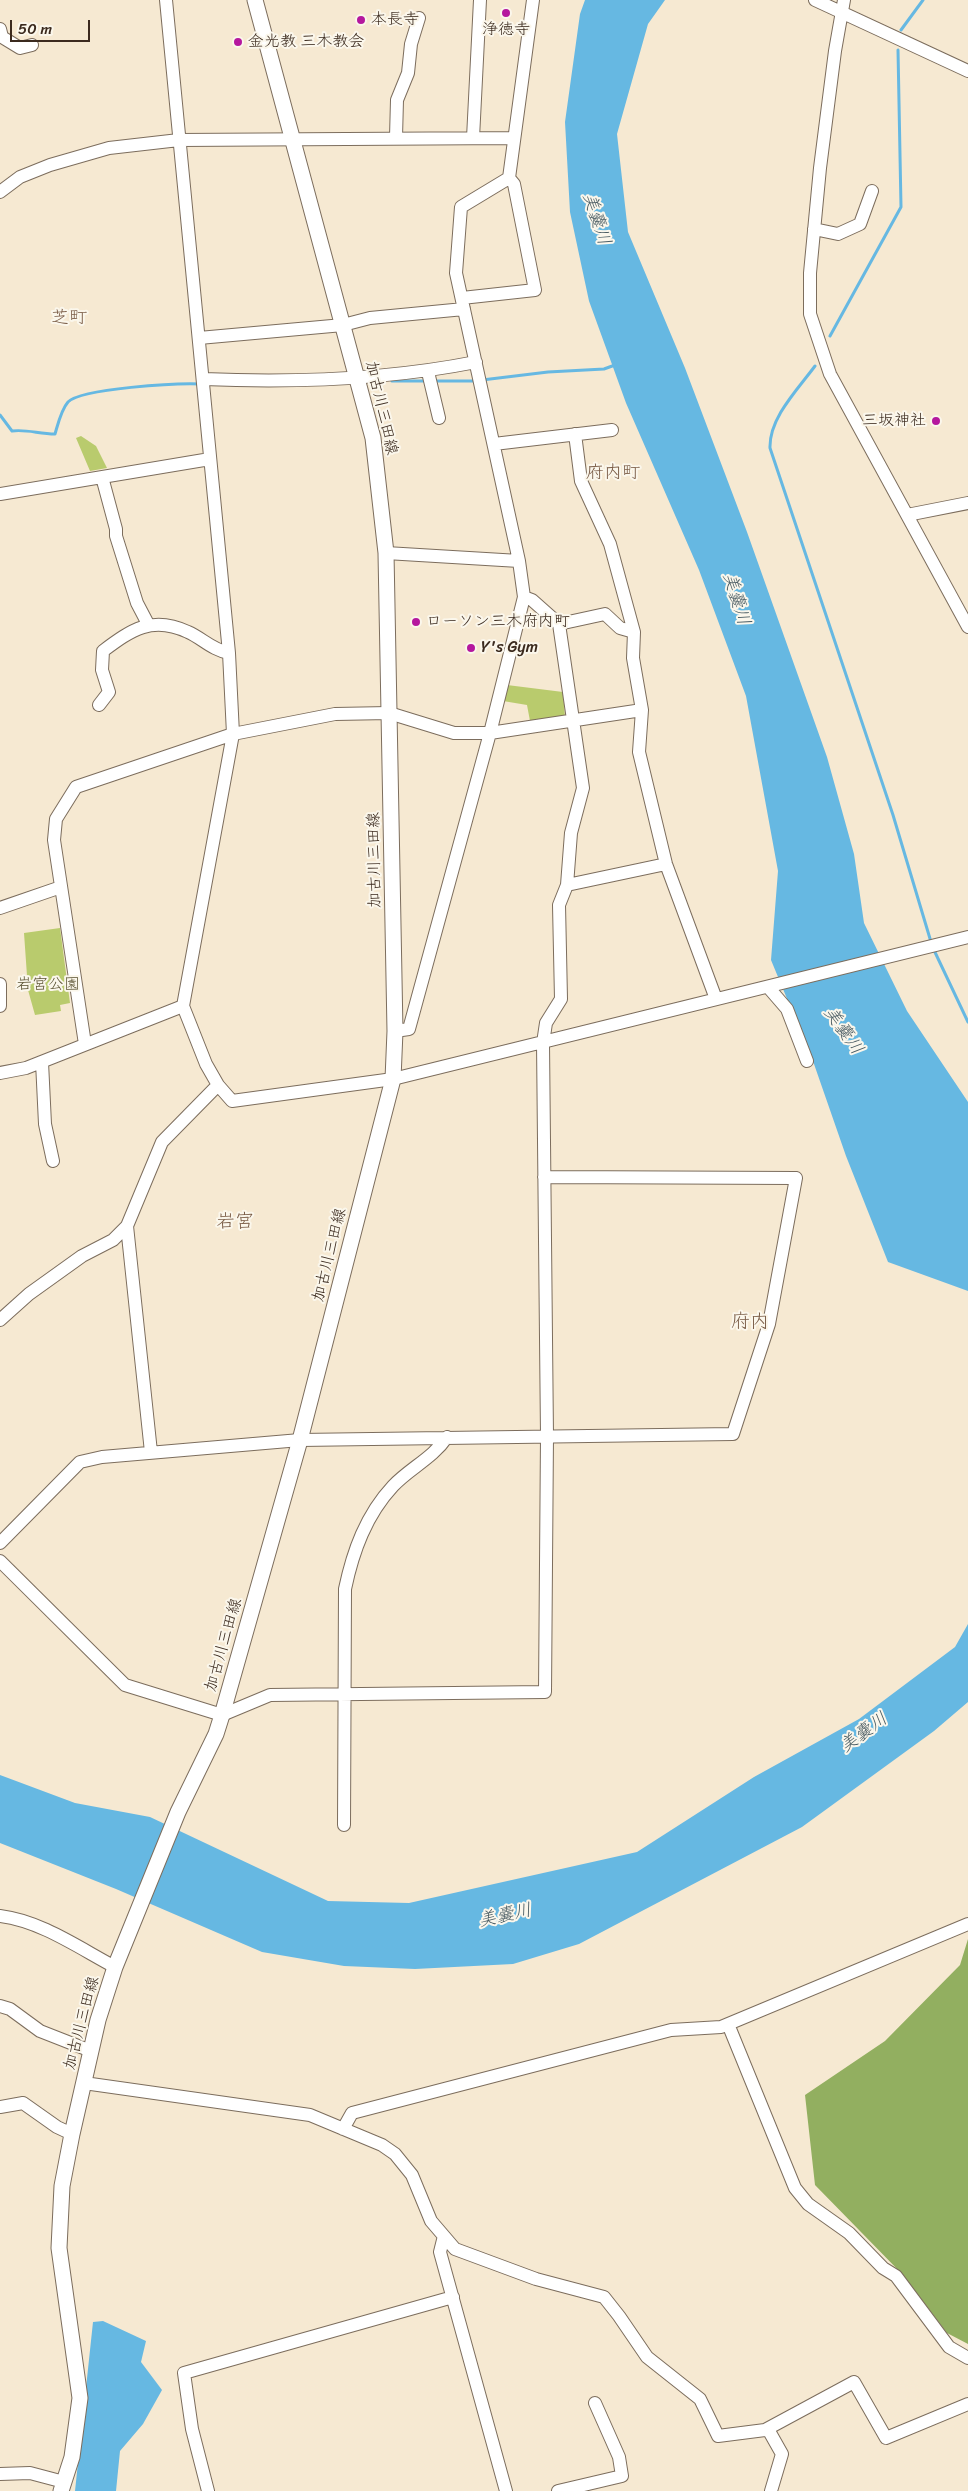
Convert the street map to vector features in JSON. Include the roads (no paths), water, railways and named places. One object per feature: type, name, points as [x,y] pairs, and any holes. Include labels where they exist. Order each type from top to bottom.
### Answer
[{"type":"main road","name":"加古川三田線","points":[[62,2486],[72,2457],[80,2398],[60,2248],[62,2186],[91,2051],[115,1967],[129,1928],[178,1812],[216,1734],[222,1715],[300,1440],[393,1079],[395,1031],[386,553],[373,438],[255,0]]},
{"type":"street","points":[[166,0],[229,653],[233,734],[183,1006],[206,1064],[218,1085],[232,1101],[393,1079],[968,937]]},
{"type":"street","points":[[472,138],[480,0]]},
{"type":"street","points":[[200,338],[343,325],[370,318],[463,304],[535,290],[514,184],[509,178],[533,0]]},
{"type":"street","points":[[816,0],[843,6],[968,71]]},
{"type":"street","points":[[843,6],[820,168],[810,274],[810,314],[830,374],[968,627]]},
{"type":"street","points":[[396,137],[397,100],[408,73],[411,44],[419,18]]},
{"type":"street","points":[[0,29],[2,37],[20,48],[32,45]]},
{"type":"street","points":[[0,192],[20,177],[50,165],[109,148],[179,140],[396,137],[514,138]]},
{"type":"street","points":[[395,1031],[409,1029],[490,732],[524,597],[519,561],[456,273],[461,207],[509,178]]},
{"type":"street","points":[[814,229],[838,234],[860,224],[872,191]]},
{"type":"street","points":[[203,383],[290,382],[357,378],[428,372],[476,362]]},
{"type":"street","points":[[428,372],[439,418]]},
{"type":"street","points":[[494,444],[612,430]]},
{"type":"street","points":[[575,434],[581,481],[610,544],[634,632],[633,658],[642,710],[639,752],[666,864],[716,999]]},
{"type":"street","points":[[0,494],[210,459]]},
{"type":"street","points":[[102,477],[116,529],[116,536],[137,603],[148,624]]},
{"type":"street","points":[[907,515],[968,503]]},
{"type":"street","points":[[386,553],[519,561]]},
{"type":"street","points":[[0,1561],[125,1685],[222,1715],[270,1695],[545,1692],[547,1436],[543,1043],[546,1023],[561,999],[559,905],[567,885],[572,832],[583,788],[559,624],[532,600],[524,597]]},
{"type":"street","points":[[559,624],[604,614],[620,628],[634,632]]},
{"type":"street","points":[[99,705],[109,692],[102,670],[102,651],[128,632],[148,624],[187,631],[219,651],[229,653]]},
{"type":"street","points":[[85,1044],[54,840],[56,819],[76,787],[233,734],[334,714],[389,713],[454,733],[490,732],[642,710]]},
{"type":"street","points":[[567,885],[666,864]]},
{"type":"street","points":[[0,908],[61,887]]},
{"type":"street","points":[[0,984],[0,1006]]},
{"type":"street","points":[[768,987],[787,1009],[807,1061]]},
{"type":"street","points":[[0,1073],[26,1068],[183,1006]]},
{"type":"street","points":[[42,1062],[45,1124],[53,1162]]},
{"type":"street","points":[[0,1320],[30,1294],[82,1256],[114,1240],[127,1226],[162,1142],[218,1085]]},
{"type":"street","points":[[0,1543],[80,1462],[102,1457],[300,1440],[733,1434],[769,1324],[796,1178],[544,1177]]},
{"type":"street","points":[[127,1226],[151,1452]]},
{"type":"street","points":[[344,1825],[343,1695],[345,1589],[349,1569],[368,1519],[394,1486],[440,1447],[446,1437]]},
{"type":"street","points":[[0,1916],[13,1918],[55,1935],[115,1967]]},
{"type":"street","points":[[343,2129],[352,2113],[671,2030],[720,2027],[968,1924]]},
{"type":"street","points":[[0,2006],[10,2009],[40,2031],[91,2051]]},
{"type":"street","points":[[728,2024],[795,2188],[808,2204],[849,2232],[883,2268],[896,2276],[949,2347],[968,2358]]},
{"type":"street","points":[[84,2083],[310,2115],[382,2145],[394,2154],[412,2175],[431,2221],[455,2249],[536,2279],[604,2297],[647,2357],[700,2399],[718,2436],[765,2430],[854,2382],[886,2438],[968,2404]]},
{"type":"street","points":[[0,2107],[23,2103],[57,2127],[72,2134]]},
{"type":"street","points":[[444,2236],[440,2252],[506,2491]]},
{"type":"street","points":[[208,2491],[192,2429],[184,2373],[453,2297]]},
{"type":"street","points":[[558,2491],[579,2489],[622,2476],[619,2457],[595,2403]]},
{"type":"street","points":[[765,2430],[769,2431],[782,2454],[771,2491]]},
{"type":"street","points":[[0,2474],[30,2473],[62,2486]]},
{"type":"water","name":"美嚢川","points":[[585,0],[665,0],[648,24],[617,134],[628,232],[685,368],[747,532],[827,757],[854,854],[864,923],[907,1011],[968,1102],[968,1291],[888,1262],[846,1156],[814,1064],[771,960],[778,871],[746,696],[699,570],[626,403],[589,301],[570,212],[565,122],[580,14]]},
{"type":"water","name":"美嚢川","points":[[968,1624],[968,1702],[934,1731],[802,1827],[579,1944],[513,1964],[415,1969],[344,1966],[262,1952],[116,1889],[0,1843],[0,1775],[75,1803],[150,1817],[328,1901],[409,1903],[637,1852],[754,1777],[859,1719],[955,1647]]},
{"type":"water","points":[[103,2321],[146,2341],[141,2362],[162,2390],[143,2424],[120,2451],[116,2491],[75,2491],[93,2322]]},
{"type":"waterway","points":[[901,30],[923,0]]},
{"type":"waterway","points":[[830,336],[901,207],[898,50]]},
{"type":"waterway","points":[[482,380],[548,372],[604,369],[615,365]]},
{"type":"waterway","points":[[815,366],[779,415],[774,426],[770,448],[893,815],[931,942]]},
{"type":"waterway","points":[[392,381],[426,381]]},
{"type":"waterway","points":[[435,381],[476,381]]},
{"type":"waterway","points":[[0,415],[12,431],[55,434],[66,405],[77,397],[131,387],[201,384]]},
{"type":"waterway","points":[[933,948],[968,1022]]},
{"type":"place","name":"浄徳寺","points":[[506,13]]},
{"type":"place","name":"本長寺","points":[[361,20]]},
{"type":"place","name":"金光教 三木教会","points":[[238,42]]},
{"type":"place","name":"三坂神社","points":[[936,421]]},
{"type":"place","name":"ローソン三木府内町","points":[[416,622]]},
{"type":"place","name":"Y's Gym","points":[[471,648]]},
{"type":"district","name":"芝町","points":[[69,318]]},
{"type":"district","name":"府内町","points":[[613,473]]},
{"type":"district","name":"岩宮","points":[[235,1222]]},
{"type":"district","name":"府内","points":[[750,1322]]},
{"type":"park label","name":"岩宮公園","points":[[48,985]]}]
